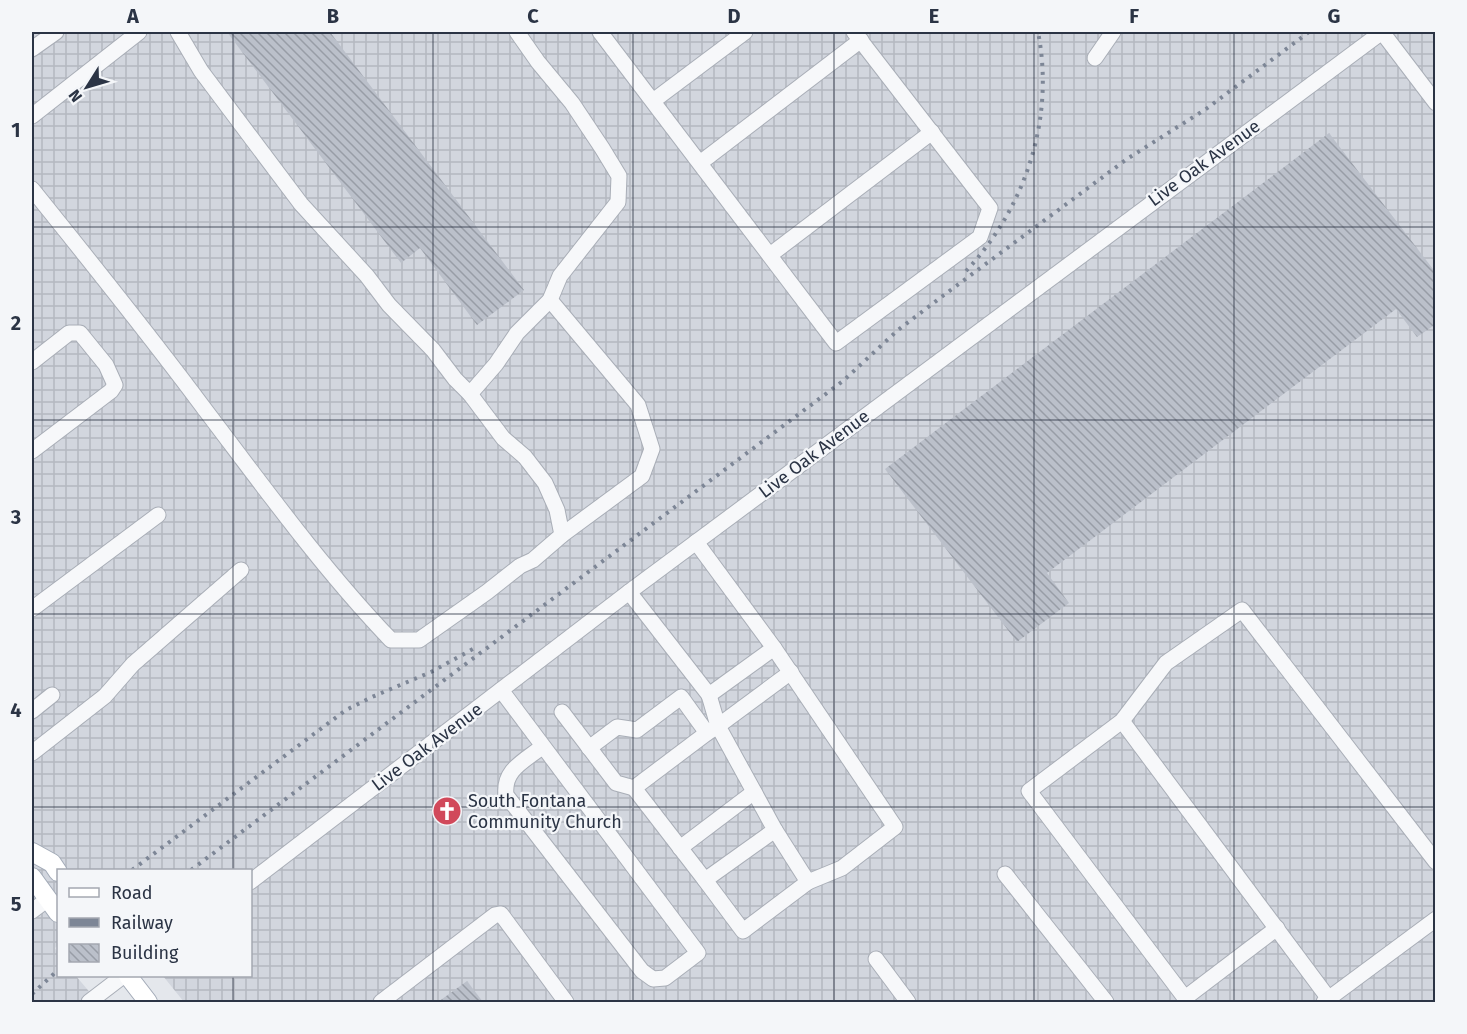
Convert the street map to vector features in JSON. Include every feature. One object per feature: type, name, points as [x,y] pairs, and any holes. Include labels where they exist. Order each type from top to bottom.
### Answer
[{"type":"main road","points":[[32,858],[52,863],[57,870]]},
{"type":"main road","points":[[32,877],[53,906]]},
{"type":"main road","points":[[129,977],[148,1002]]},
{"type":"street","points":[[32,49],[56,32]]},
{"type":"street","points":[[32,116],[139,32]]},
{"type":"street","points":[[178,32],[201,71],[301,204],[367,276],[389,305],[433,350],[503,438],[525,457],[545,483],[558,510],[562,536]]},
{"type":"street","points":[[470,394],[496,364],[517,333],[550,300],[560,276],[618,202],[619,176],[572,103],[537,62],[517,32]]},
{"type":"street","points":[[600,32],[836,343],[980,237],[990,208],[858,36],[700,163]]},
{"type":"street","points":[[653,100],[745,32]]},
{"type":"street","points":[[1095,58],[1113,32]]},
{"type":"street","points":[[1382,32],[1436,103]]},
{"type":"street","name":"Live Oak Avenue","points":[[252,880],[629,592],[1382,32]]},
{"type":"street","points":[[770,255],[932,132]]},
{"type":"street","points":[[32,189],[108,283],[310,546],[391,640],[419,640],[520,566],[533,560],[642,476],[652,449],[638,405],[550,300]]},
{"type":"street","points":[[32,362],[69,333],[80,333],[106,365],[115,385],[111,391],[32,451]]},
{"type":"street","points":[[32,609],[158,515]]},
{"type":"street","points":[[562,712],[616,783],[634,788],[743,931],[808,882],[842,868],[895,827],[774,648],[696,542]]},
{"type":"street","points":[[33,749],[105,696],[133,664],[241,570]]},
{"type":"street","points":[[629,592],[709,695],[712,729]]},
{"type":"street","points":[[1277,928],[1187,1000],[1029,791],[1122,721],[1166,663],[1242,610],[1436,862]]},
{"type":"street","points":[[709,695],[774,648]]},
{"type":"street","points":[[634,788],[790,672]]},
{"type":"street","points":[[501,690],[543,746],[698,953],[665,978],[653,979],[642,971],[506,795],[505,782],[510,772],[543,746]]},
{"type":"street","points":[[32,711],[52,695]]},
{"type":"street","points":[[589,748],[617,726],[637,730],[681,698],[712,729],[754,792],[808,882]]},
{"type":"street","points":[[1122,721],[1277,928],[1327,1001],[1436,920]]},
{"type":"street","points":[[680,848],[754,792]]},
{"type":"street","points":[[705,880],[775,830]]},
{"type":"street","points":[[1005,874],[1106,1002]]},
{"type":"street","points":[[32,911],[53,906]]},
{"type":"street","points":[[381,1002],[495,915],[501,914],[566,1002]]},
{"type":"street","points":[[876,959],[908,1002]]},
{"type":"street","points":[[89,1002],[120,977]]},
{"type":"shaded area","points":[[32,32],[1435,32],[1435,1002],[184,1002],[164,977],[252,977],[252,869],[57,869],[57,946],[55,948],[57,977],[77,977],[98,1002],[32,1002]]},
{"type":"building","points":[[227,32],[330,32],[524,290],[477,325],[420,248],[401,263]]},
{"type":"building","points":[[1329,133],[1436,273],[1436,324],[1417,337],[1396,309],[1047,573],[1069,603],[1017,642],[885,469]]},
{"type":"building","points":[[467,981],[483,1002],[438,1002]]},
{"type":"railway","points":[[966,271],[987,246],[1005,219],[1020,190],[1031,160],[1039,129],[1042,97],[1042,64],[1038,32]]},
{"type":"railway","points":[[192,869],[843,381],[898,330],[944,295],[1127,159],[1206,109],[1309,32]]},
{"type":"railway","points":[[133,869],[346,710],[431,672],[473,649]]},
{"type":"railway","points":[[32,994],[57,971]]},
{"type":"place","name":"South Fontana Community Church","points":[[447,811]]}]
